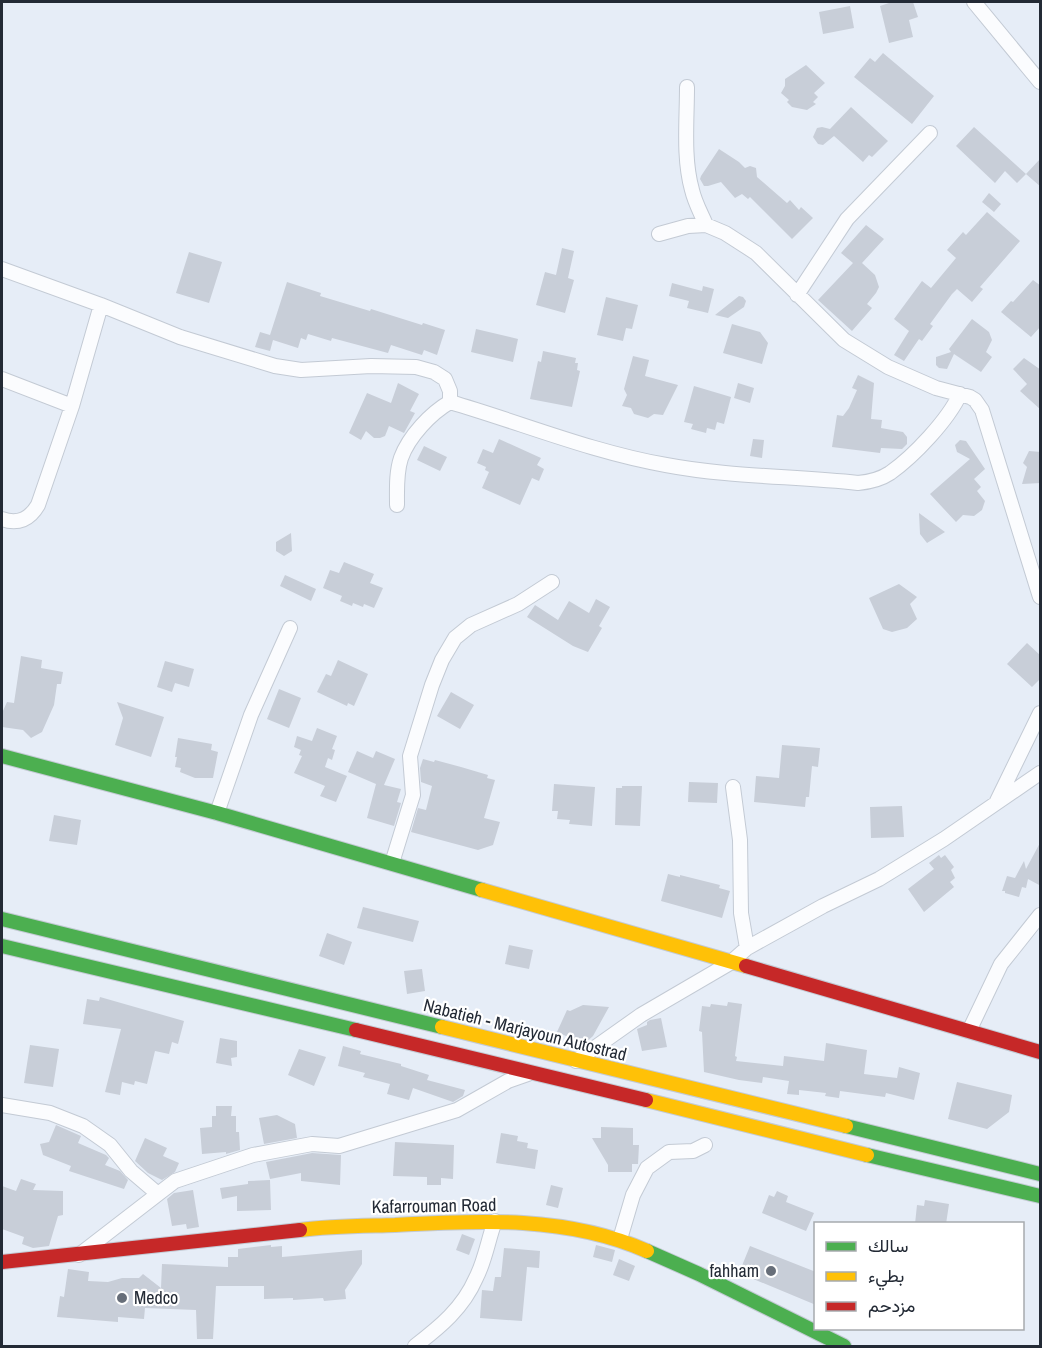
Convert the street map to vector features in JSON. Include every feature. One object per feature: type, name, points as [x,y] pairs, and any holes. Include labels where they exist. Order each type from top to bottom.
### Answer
[{"type":"main road","points":[[2,756],[217,813],[1041,1052]]},
{"type":"main road","name":"Nabatieh - Marjayoun Autostrad","points":[[2,919],[1041,1174]]},
{"type":"main road","points":[[2,946],[534,1072],[727,1122],[1041,1196]]},
{"type":"main road","name":"Kafarrouman Road","points":[[2,1262],[309,1228],[417,1222],[495,1221],[581,1230],[620,1239],[699,1274],[844,1347]]},
{"type":"street","points":[[974,2],[1041,82]]},
{"type":"street","points":[[687,87],[687,155],[691,188],[706,225]]},
{"type":"street","points":[[797,295],[847,219],[930,133]]},
{"type":"street","points":[[659,234],[688,226],[706,225],[725,233],[756,253],[844,340],[888,367],[936,388],[975,400],[982,410],[1037,569],[1041,597]]},
{"type":"street","points":[[2,269],[180,337],[275,366],[301,370],[371,366],[416,367],[434,372],[444,379],[450,391],[450,402]]},
{"type":"street","points":[[2,519],[16,522],[25,519],[38,505],[72,406],[101,305]]},
{"type":"street","points":[[2,380],[72,406]]},
{"type":"street","points":[[396,505],[398,471],[402,456],[437,410],[450,402],[556,436],[663,465],[701,471],[858,483],[870,482],[888,474],[905,460],[940,425],[960,394]]},
{"type":"street","points":[[392,863],[413,795],[410,756],[442,660],[455,638],[471,625],[518,604],[552,582]]},
{"type":"street","points":[[217,813],[251,715],[290,628]]},
{"type":"street","points":[[996,803],[1041,713]]},
{"type":"street","points":[[576,1061],[640,1015],[730,963],[747,948],[823,906],[879,879],[944,839],[1041,773]]},
{"type":"street","points":[[733,787],[740,840],[741,913],[747,948]]},
{"type":"street","points":[[969,1031],[1001,964],[1041,915]]},
{"type":"street","points":[[79,1255],[176,1181],[253,1155],[312,1144],[339,1146],[457,1110],[508,1081],[534,1072]]},
{"type":"street","points":[[2,1105],[50,1113],[83,1126],[110,1145],[132,1171],[158,1194]]},
{"type":"street","points":[[620,1239],[633,1195],[646,1168],[669,1152],[693,1151],[705,1145]]},
{"type":"street","points":[[415,1347],[451,1316],[465,1300],[477,1276],[495,1221]]},
{"type":"building","points":[[892,2],[913,2],[918,17],[909,20],[913,37],[889,43],[880,6]]},
{"type":"building","points":[[850,6],[854,28],[823,34],[819,12]]},
{"type":"building","points":[[883,53],[934,96],[912,124],[854,77],[870,58],[875,62]]},
{"type":"building","points":[[806,65],[825,83],[814,93],[818,97],[813,102],[816,104],[807,110],[792,107],[787,102],[789,100],[781,93],[785,86],[785,79]]},
{"type":"building","points":[[851,107],[888,141],[872,157],[869,155],[863,162],[834,136],[823,145],[818,144],[813,137],[817,128],[830,129]]},
{"type":"building","points":[[974,127],[1026,174],[1017,183],[1005,171],[995,183],[956,146]]},
{"type":"building","points":[[719,149],[745,168],[750,166],[756,168],[757,177],[787,203],[790,200],[799,210],[801,207],[813,218],[792,239],[750,197],[748,199],[742,194],[735,198],[721,182],[704,186],[700,179],[701,176]]},
{"type":"building","points":[[1041,158],[1041,187],[1026,174]]},
{"type":"building","points":[[989,193],[1001,204],[994,212],[982,202]]},
{"type":"building","points":[[987,212],[1020,241],[980,287],[983,289],[972,302],[957,289],[930,324],[933,326],[922,341],[919,339],[904,361],[894,355],[909,331],[894,319],[922,281],[931,288],[956,258],[947,250],[963,232],[966,235]]},
{"type":"building","points":[[866,225],[884,239],[862,263],[875,275],[879,287],[867,304],[872,308],[852,331],[818,300],[853,263],[841,253]]},
{"type":"building","points":[[562,248],[574,251],[568,278],[574,280],[565,313],[536,305],[545,272],[556,275]]},
{"type":"building","points":[[189,252],[222,262],[209,303],[176,293]]},
{"type":"building","points":[[1033,280],[1041,286],[1041,326],[1031,337],[1001,312]]},
{"type":"building","points":[[287,282],[321,293],[320,296],[445,330],[437,355],[424,350],[422,355],[391,345],[388,353],[308,334],[306,340],[301,338],[298,348],[273,340],[270,351],[255,347],[260,332],[270,335]]},
{"type":"building","points":[[672,283],[702,291],[703,286],[714,289],[708,313],[687,308],[689,301],[669,296]]},
{"type":"building","points":[[739,296],[746,301],[744,307],[728,318],[715,315]]},
{"type":"building","points":[[606,297],[638,305],[632,329],[626,328],[623,341],[597,335]]},
{"type":"building","points":[[972,319],[989,332],[992,340],[986,352],[992,357],[981,372],[954,354],[947,369],[939,368],[936,365],[936,357],[951,352],[949,349]]},
{"type":"building","points":[[732,324],[760,332],[768,343],[762,364],[723,353]]},
{"type":"building","points":[[476,329],[518,339],[513,362],[471,352]]},
{"type":"building","points":[[543,351],[576,358],[577,370],[580,371],[572,407],[530,399],[538,361],[541,362]]},
{"type":"building","points":[[633,356],[649,360],[645,376],[678,385],[663,415],[654,414],[648,418],[634,414],[631,408],[622,406],[627,395],[624,389]]},
{"type":"building","points":[[1024,358],[1041,370],[1041,410],[1020,391],[1027,384],[1013,369]]},
{"type":"building","points":[[858,375],[874,383],[871,419],[882,420],[881,428],[903,432],[907,437],[907,444],[902,449],[881,448],[880,453],[832,447],[837,415],[843,416],[849,408],[857,390],[852,388]]},
{"type":"building","points":[[398,383],[419,394],[410,411],[415,413],[404,433],[389,426],[385,436],[374,438],[366,431],[361,440],[349,433],[367,393],[391,403]]},
{"type":"building","points":[[738,383],[754,388],[750,403],[734,398]]},
{"type":"building","points":[[694,386],[731,397],[724,424],[717,422],[715,430],[707,428],[706,433],[691,429],[693,424],[684,422]]},
{"type":"building","points":[[499,439],[541,458],[537,465],[544,469],[539,481],[532,478],[520,505],[482,488],[489,472],[485,470],[486,467],[477,463],[483,449],[493,453]]},
{"type":"building","points":[[753,439],[764,440],[762,458],[750,456]]},
{"type":"building","points":[[960,440],[966,441],[985,469],[974,479],[981,487],[977,491],[985,501],[982,510],[974,516],[963,515],[956,522],[930,494],[970,459],[957,452],[955,445]]},
{"type":"building","points":[[424,446],[447,457],[440,471],[417,460]]},
{"type":"building","points":[[1029,451],[1041,452],[1041,483],[1022,484],[1027,467],[1023,463]]},
{"type":"building","points":[[919,513],[945,532],[927,543],[920,534]]},
{"type":"building","points":[[291,533],[292,551],[284,556],[276,551],[276,542]]},
{"type":"building","points":[[344,562],[374,574],[370,583],[383,588],[374,608],[353,603],[352,606],[340,601],[342,596],[323,588],[330,570],[339,573]]},
{"type":"building","points":[[285,575],[316,589],[311,601],[280,586]]},
{"type":"building","points":[[899,584],[917,597],[910,604],[917,619],[907,628],[892,632],[883,629],[869,598]]},
{"type":"building","points":[[596,599],[610,607],[599,626],[602,628],[588,652],[573,646],[527,617],[535,605],[558,620],[569,601],[589,613]]},
{"type":"building","points":[[1027,643],[1041,656],[1041,678],[1032,687],[1007,664]]},
{"type":"building","points":[[21,656],[42,660],[41,668],[63,672],[61,684],[57,684],[54,705],[42,732],[31,738],[23,730],[2,727],[2,713],[7,702],[14,703]]},
{"type":"building","points":[[338,660],[368,674],[354,706],[348,703],[347,706],[317,692],[326,674],[331,676]]},
{"type":"building","points":[[165,661],[194,669],[189,687],[175,683],[172,692],[157,687]]},
{"type":"building","points":[[279,689],[301,698],[289,728],[267,719]]},
{"type":"building","points":[[451,692],[474,705],[460,729],[437,716]]},
{"type":"building","points":[[117,702],[164,717],[151,757],[115,745],[123,718]]},
{"type":"building","points":[[317,728],[337,736],[332,749],[335,750],[332,760],[328,758],[325,767],[347,776],[336,802],[320,796],[325,786],[294,773],[302,756],[299,755],[301,750],[294,747],[297,736],[312,741]]},
{"type":"building","points":[[178,738],[212,744],[211,750],[218,752],[213,778],[195,778],[180,772],[181,768],[175,767]]},
{"type":"building","points":[[782,745],[820,748],[818,767],[812,766],[809,797],[806,797],[805,807],[754,802],[756,776],[779,778]]},
{"type":"building","points":[[357,751],[373,758],[376,751],[395,759],[384,785],[401,789],[397,802],[401,803],[394,826],[367,818],[376,784],[348,772]]},
{"type":"building","points":[[423,759],[461,767],[488,775],[487,778],[495,780],[484,818],[500,822],[493,845],[478,850],[411,832],[418,808],[426,810],[432,786],[421,782],[420,768]]},
{"type":"building","points":[[689,782],[718,783],[717,803],[688,802]]},
{"type":"building","points":[[554,784],[595,787],[592,826],[569,824],[570,820],[557,819],[558,811],[552,811]]},
{"type":"building","points":[[622,786],[642,786],[640,826],[615,825],[616,788],[622,788]]},
{"type":"building","points":[[902,806],[904,837],[871,838],[870,807]]},
{"type":"building","points":[[54,815],[81,820],[77,845],[49,841]]},
{"type":"building","points":[[1041,841],[1041,886],[1028,879],[1026,888],[1022,887],[1019,897],[1002,891],[1007,876],[1015,878],[1024,861],[1026,869]]},
{"type":"building","points":[[939,855],[941,858],[945,855],[954,867],[951,870],[955,878],[950,882],[954,887],[924,912],[908,889],[934,869],[929,863]]},
{"type":"building","points":[[668,874],[720,885],[719,888],[730,891],[722,918],[661,901]]},
{"type":"building","points":[[363,907],[419,921],[413,942],[357,928]]},
{"type":"building","points":[[327,933],[352,942],[344,965],[319,956]]},
{"type":"building","points":[[509,945],[533,950],[529,969],[505,964]]},
{"type":"building","points":[[422,969],[425,991],[407,994],[404,971]]},
{"type":"building","points":[[100,997],[184,1021],[178,1044],[172,1042],[169,1054],[155,1051],[147,1084],[135,1081],[134,1085],[122,1082],[120,1095],[105,1092],[121,1029],[83,1024],[87,999],[99,1001]]},
{"type":"building","points":[[728,1002],[742,1004],[736,1061],[783,1066],[784,1056],[824,1061],[826,1043],[867,1050],[864,1074],[897,1078],[899,1067],[920,1073],[914,1100],[886,1093],[885,1097],[840,1091],[839,1098],[825,1096],[826,1093],[799,1090],[799,1095],[787,1094],[789,1081],[763,1077],[762,1083],[704,1072],[702,1032],[699,1031],[702,1006],[710,1007],[711,1004],[727,1006]]},
{"type":"building","points":[[583,1005],[609,1007],[593,1036],[584,1044],[557,1032],[567,1010],[570,1011]]},
{"type":"building","points":[[661,1018],[667,1047],[642,1051],[637,1029],[647,1025],[650,1020]]},
{"type":"building","points":[[220,1038],[237,1041],[237,1057],[231,1058],[232,1066],[216,1063]]},
{"type":"building","points":[[30,1045],[59,1049],[53,1087],[24,1083]]},
{"type":"building","points":[[343,1046],[361,1051],[360,1054],[401,1064],[401,1066],[429,1075],[427,1080],[465,1090],[463,1096],[453,1102],[413,1088],[409,1100],[387,1094],[390,1084],[363,1077],[365,1073],[338,1066]]},
{"type":"building","points":[[299,1049],[326,1057],[314,1086],[288,1075]]},
{"type":"building","points":[[957,1082],[1012,1095],[1009,1112],[987,1129],[948,1119]]},
{"type":"building","points":[[216,1106],[232,1106],[231,1116],[236,1116],[236,1132],[239,1132],[240,1150],[226,1154],[226,1152],[202,1154],[200,1128],[212,1127],[212,1116],[216,1116]]},
{"type":"building","points":[[277,1115],[295,1124],[297,1138],[264,1144],[259,1118]]},
{"type":"building","points":[[56,1125],[81,1136],[78,1143],[106,1155],[109,1158],[105,1165],[120,1171],[128,1180],[124,1189],[69,1171],[71,1166],[43,1155],[40,1144],[49,1142]]},
{"type":"building","points":[[601,1127],[633,1128],[633,1145],[639,1145],[638,1164],[632,1164],[632,1172],[608,1172],[608,1165],[592,1138],[601,1138]]},
{"type":"building","points":[[501,1133],[518,1136],[517,1141],[528,1143],[527,1148],[538,1150],[535,1169],[496,1163]]},
{"type":"building","points":[[145,1138],[167,1148],[163,1156],[179,1163],[175,1172],[162,1180],[148,1173],[135,1161]]},
{"type":"building","points":[[395,1142],[454,1145],[453,1179],[441,1178],[441,1185],[427,1185],[427,1177],[393,1176]]},
{"type":"building","points":[[312,1153],[341,1155],[340,1185],[301,1181],[301,1173],[270,1179],[266,1162]]},
{"type":"building","points":[[21,1179],[36,1184],[33,1190],[63,1191],[63,1215],[58,1216],[49,1246],[33,1248],[22,1244],[24,1237],[2,1229],[2,1186],[16,1191]]},
{"type":"building","points":[[270,1180],[271,1210],[237,1211],[237,1196],[222,1199],[220,1188],[248,1184],[248,1181]]},
{"type":"building","points":[[551,1185],[563,1188],[558,1208],[546,1205]]},
{"type":"building","points":[[193,1190],[199,1227],[187,1229],[186,1224],[172,1226],[167,1199],[174,1193]]},
{"type":"building","points":[[777,1191],[788,1196],[786,1202],[814,1213],[806,1231],[762,1213],[769,1195],[774,1197]]},
{"type":"building","points":[[925,1200],[949,1204],[946,1222],[915,1222],[917,1205],[924,1206]]},
{"type":"building","points":[[462,1234],[475,1239],[469,1255],[456,1250]]},
{"type":"building","points":[[271,1245],[271,1247],[282,1246],[282,1257],[362,1250],[362,1264],[345,1290],[346,1299],[324,1301],[323,1298],[264,1299],[264,1286],[216,1286],[213,1339],[197,1339],[196,1310],[145,1308],[144,1319],[118,1317],[118,1322],[57,1317],[60,1296],[64,1297],[68,1269],[89,1272],[88,1281],[108,1282],[122,1278],[139,1278],[143,1274],[161,1288],[162,1264],[228,1267],[228,1257],[238,1257],[238,1249]]},
{"type":"building","points":[[596,1245],[615,1250],[612,1262],[593,1257]]},
{"type":"building","name":"fahham","points":[[750,1246],[814,1271],[814,1304],[739,1273]]},
{"type":"building","points":[[504,1248],[540,1251],[539,1268],[527,1267],[522,1321],[480,1318],[482,1290],[493,1291],[495,1277],[501,1277]]},
{"type":"building","points":[[619,1259],[635,1266],[629,1281],[613,1275]]},
{"type":"traffic: fast","points":[[2,756],[217,813],[482,890]]},
{"type":"traffic: fast","points":[[2,919],[442,1027]]},
{"type":"traffic: fast","points":[[2,946],[356,1030]]},
{"type":"traffic: fast","points":[[846,1126],[1040,1174]]},
{"type":"traffic: fast","points":[[867,1155],[1040,1196]]},
{"type":"traffic: fast","points":[[647,1251],[699,1274],[844,1346]]},
{"type":"traffic: slow","points":[[482,890],[746,966]]},
{"type":"traffic: slow","points":[[442,1027],[846,1126]]},
{"type":"traffic: slow","points":[[646,1100],[867,1155]]},
{"type":"traffic: slow","points":[[300,1230],[459,1222],[523,1223],[586,1231],[647,1251]]},
{"type":"traffic: jam","points":[[746,966],[1040,1052]]},
{"type":"traffic: jam","points":[[356,1030],[646,1100]]},
{"type":"traffic: jam","points":[[2,1262],[300,1230]]},
{"type":"place","name":"fahham","points":[[771,1271]]},
{"type":"place","name":"Medco","points":[[122,1298]]}]
